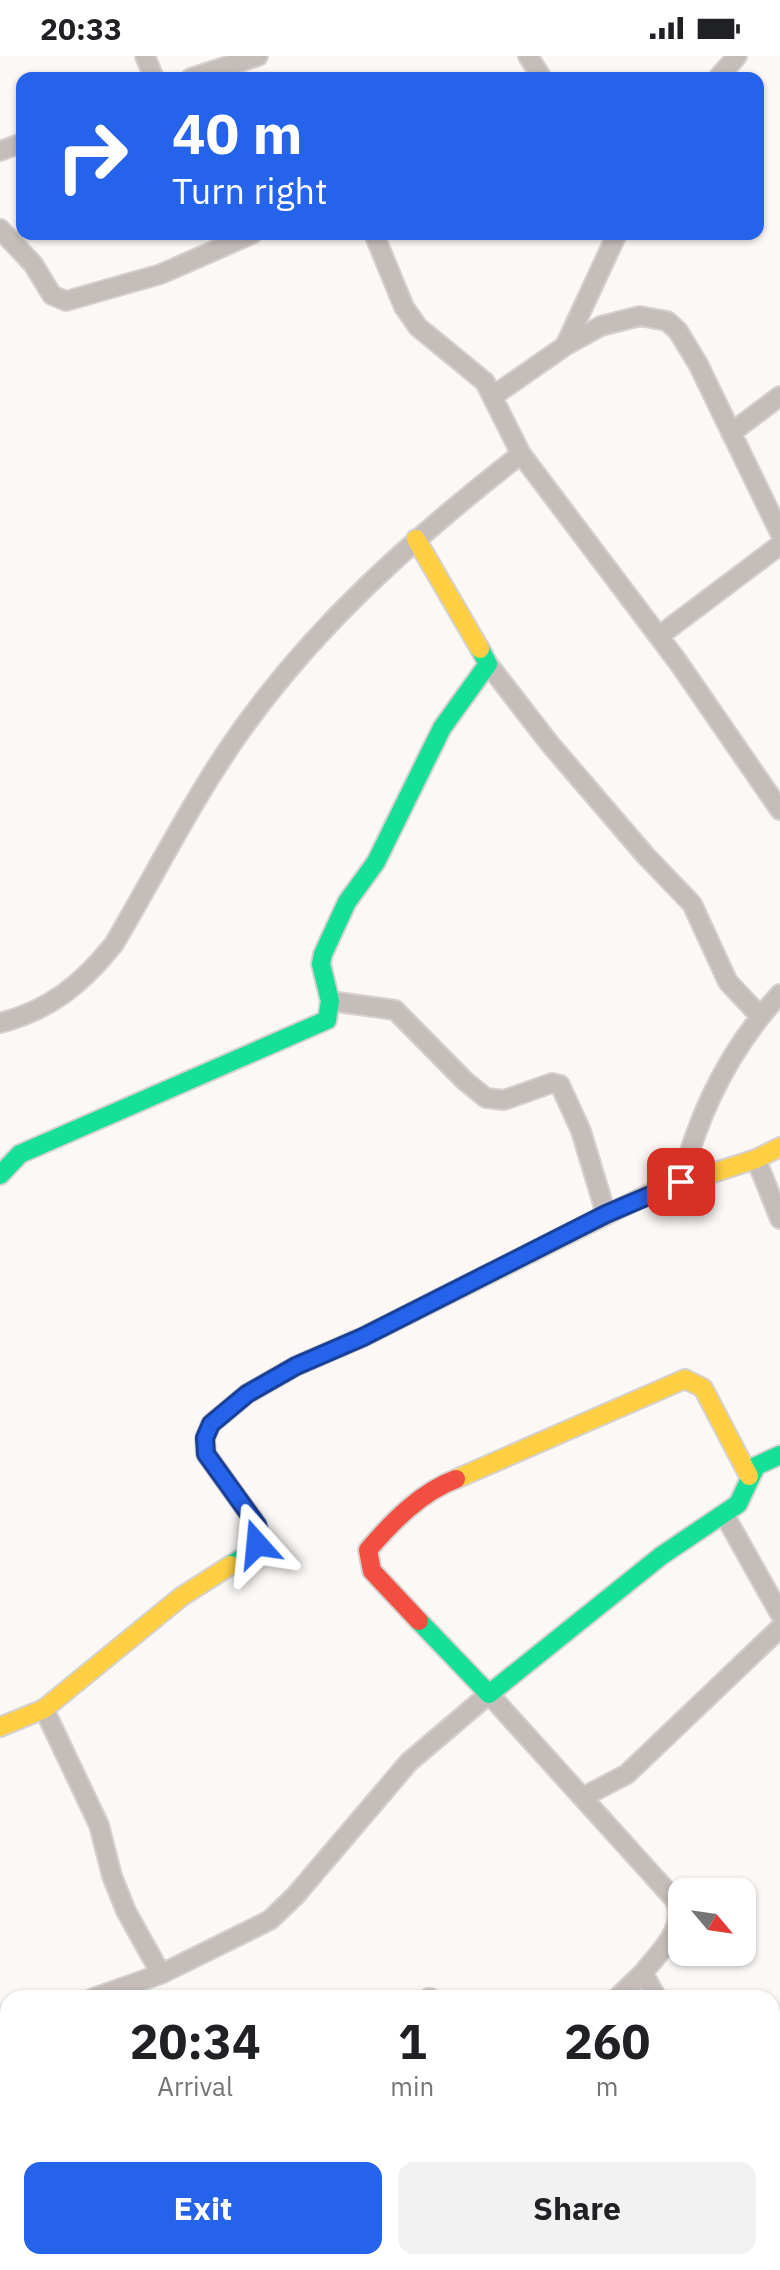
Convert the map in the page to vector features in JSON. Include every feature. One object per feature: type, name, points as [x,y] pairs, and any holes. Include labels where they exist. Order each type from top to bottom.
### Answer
[{"type":"street","points":[[209,72],[258,56]]},
{"type":"street","points":[[723,72],[737,56]]},
{"type":"street","points":[[0,229],[33,264],[52,295],[66,301],[161,274],[238,240]]},
{"type":"street","points":[[376,240],[404,307],[418,327],[434,343],[474,369],[493,396],[521,454],[659,636],[780,810]]},
{"type":"street","points":[[565,346],[614,240]]},
{"type":"street","points":[[493,396],[565,346],[601,326],[640,316],[667,321],[678,331],[698,364],[780,533]]},
{"type":"street","points":[[731,433],[780,396]]},
{"type":"street","points":[[0,1023],[46,1006],[70,992],[94,969],[114,944],[238,735],[310,643],[416,539],[521,454]]},
{"type":"street","points":[[416,539],[488,664],[550,744],[692,904],[728,982],[760,1016]]},
{"type":"street","points":[[659,636],[780,545]]},
{"type":"street","points":[[0,1175],[20,1154],[327,1020],[330,1001],[321,964],[347,902],[376,862],[442,728],[488,664]]},
{"type":"street","points":[[681,1182],[692,1136],[714,1086],[760,1016],[780,994]]},
{"type":"street","points":[[330,1001],[395,1010],[486,1098],[496,1101],[552,1083],[560,1085],[566,1091],[581,1131],[606,1214]]},
{"type":"street","points":[[0,1727],[44,1709],[181,1597],[230,1567],[257,1544],[260,1535],[257,1525],[206,1454],[205,1438],[211,1424],[247,1394],[296,1366],[363,1337],[606,1214],[681,1182],[756,1159],[780,1147]]},
{"type":"street","points":[[756,1159],[780,1219]]},
{"type":"street","points":[[625,1990],[675,1932],[680,1913],[675,1900],[585,1796],[372,1571],[368,1550],[414,1504],[437,1486],[479,1471],[685,1379],[697,1382],[711,1400],[749,1476]]},
{"type":"street","points":[[116,1990],[161,1974],[270,1920],[295,1896],[409,1762],[661,1556],[724,1514],[742,1499],[749,1476],[756,1466],[780,1455]]},
{"type":"street","points":[[724,1514],[780,1614]]},
{"type":"street","points":[[585,1796],[627,1774],[780,1628]]},
{"type":"street","points":[[44,1709],[99,1825],[112,1876],[126,1911],[161,1974]]},
{"type":"street","points":[[643,1973],[653,1990]]},
{"type":"traffic: fast","points":[[0,1175],[20,1154],[327,1020],[330,1001],[321,964],[323,954],[347,902],[376,862],[442,728],[488,664],[480,649]]},
{"type":"traffic: fast","points":[[231,1565],[251,1552],[260,1535],[257,1525],[206,1454],[205,1438],[211,1424],[247,1394],[296,1366],[363,1337],[572,1232]]},
{"type":"traffic: fast","points":[[419,1621],[489,1694],[661,1556],[738,1504],[756,1466],[780,1455]]},
{"type":"traffic: slow","points":[[416,539],[480,649]]},
{"type":"traffic: slow","points":[[572,1232],[651,1193],[756,1159],[780,1147]]},
{"type":"traffic: slow","points":[[456,1479],[685,1379],[703,1388],[749,1476]]},
{"type":"traffic: slow","points":[[0,1727],[44,1709],[181,1597],[231,1565]]},
{"type":"traffic: jam","points":[[419,1621],[372,1571],[368,1550],[419,1500],[456,1479]]},
{"type":"route","points":[[257,1544],[260,1535],[257,1525],[206,1454],[205,1438],[211,1424],[247,1394],[296,1366],[363,1337],[606,1214],[681,1182]]}]
